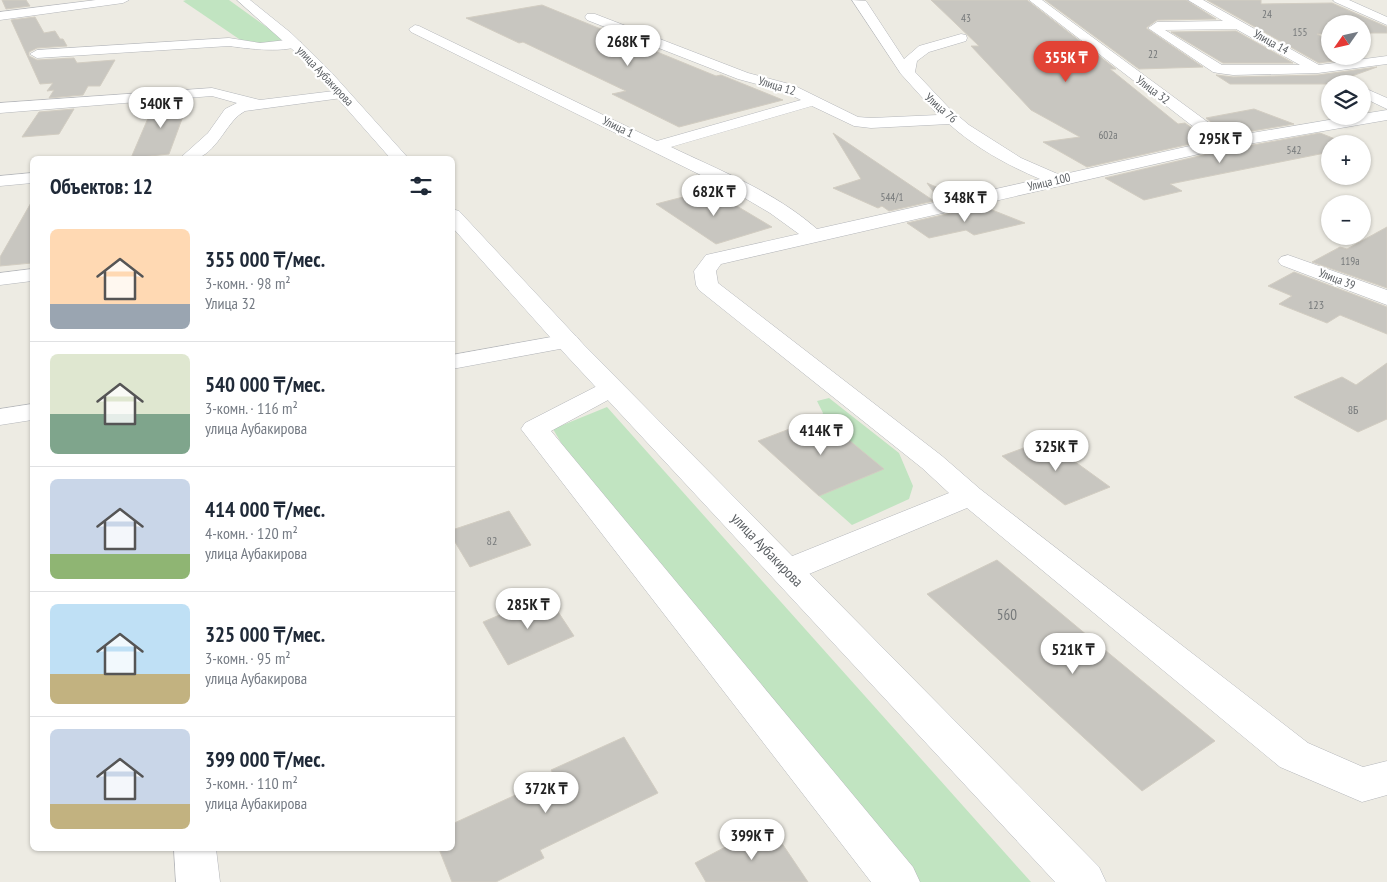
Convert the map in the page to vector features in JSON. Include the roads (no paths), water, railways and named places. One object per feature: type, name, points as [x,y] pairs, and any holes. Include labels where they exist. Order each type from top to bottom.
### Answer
[{"type":"street","points":[[0,16],[123,0]]},
{"type":"street","name":"улица Аубакирова","points":[[243,0],[269,19],[295,44],[398,156]]},
{"type":"street","name":"Улица 76","points":[[858,0],[862,3],[876,29],[923,92],[972,135],[1008,158],[1057,180]]},
{"type":"street","name":"Улица 32","points":[[1035,0],[1225,143]]},
{"type":"street","name":"Улица 14","points":[[1194,0],[1330,75]]},
{"type":"street","points":[[1339,0],[1387,21]]},
{"type":"street","name":"Улица 12","points":[[591,17],[743,76],[788,88],[811,100],[803,105],[656,146]]},
{"type":"street","points":[[1239,25],[1157,26],[1154,28],[1218,69],[1233,71],[1318,69],[1387,60]]},
{"type":"street","name":"Улица 1","points":[[415,29],[737,186],[800,223],[813,236]]},
{"type":"street","points":[[908,72],[910,60],[924,49],[961,38]]},
{"type":"street","points":[[37,54],[228,42],[260,47],[295,44]]},
{"type":"street","points":[[0,108],[212,92],[257,104]]},
{"type":"street","points":[[191,156],[214,136],[231,112],[241,107],[342,94]]},
{"type":"street","points":[[1371,96],[1387,104]]},
{"type":"street","points":[[811,100],[854,121],[872,123],[954,119]]},
{"type":"street","name":"Улица 100","points":[[970,496],[932,462],[706,286],[705,271],[713,259],[1225,143],[1387,115]]},
{"type":"street","points":[[0,181],[30,178]]},
{"type":"street","name":"улица Аубакирова","points":[[455,218],[612,388],[786,571],[846,630],[1084,882]]},
{"type":"street","name":"Улица 39","points":[[1288,261],[1387,298]]},
{"type":"street","points":[[0,279],[30,275]]},
{"type":"street","points":[[455,361],[568,341]]},
{"type":"street","points":[[612,388],[535,429],[898,882]]},
{"type":"street","points":[[0,417],[30,412]]},
{"type":"street","points":[[786,571],[970,496],[1294,755],[1362,785],[1387,778]]},
{"type":"street","points":[[195,851],[198,882]]}]
